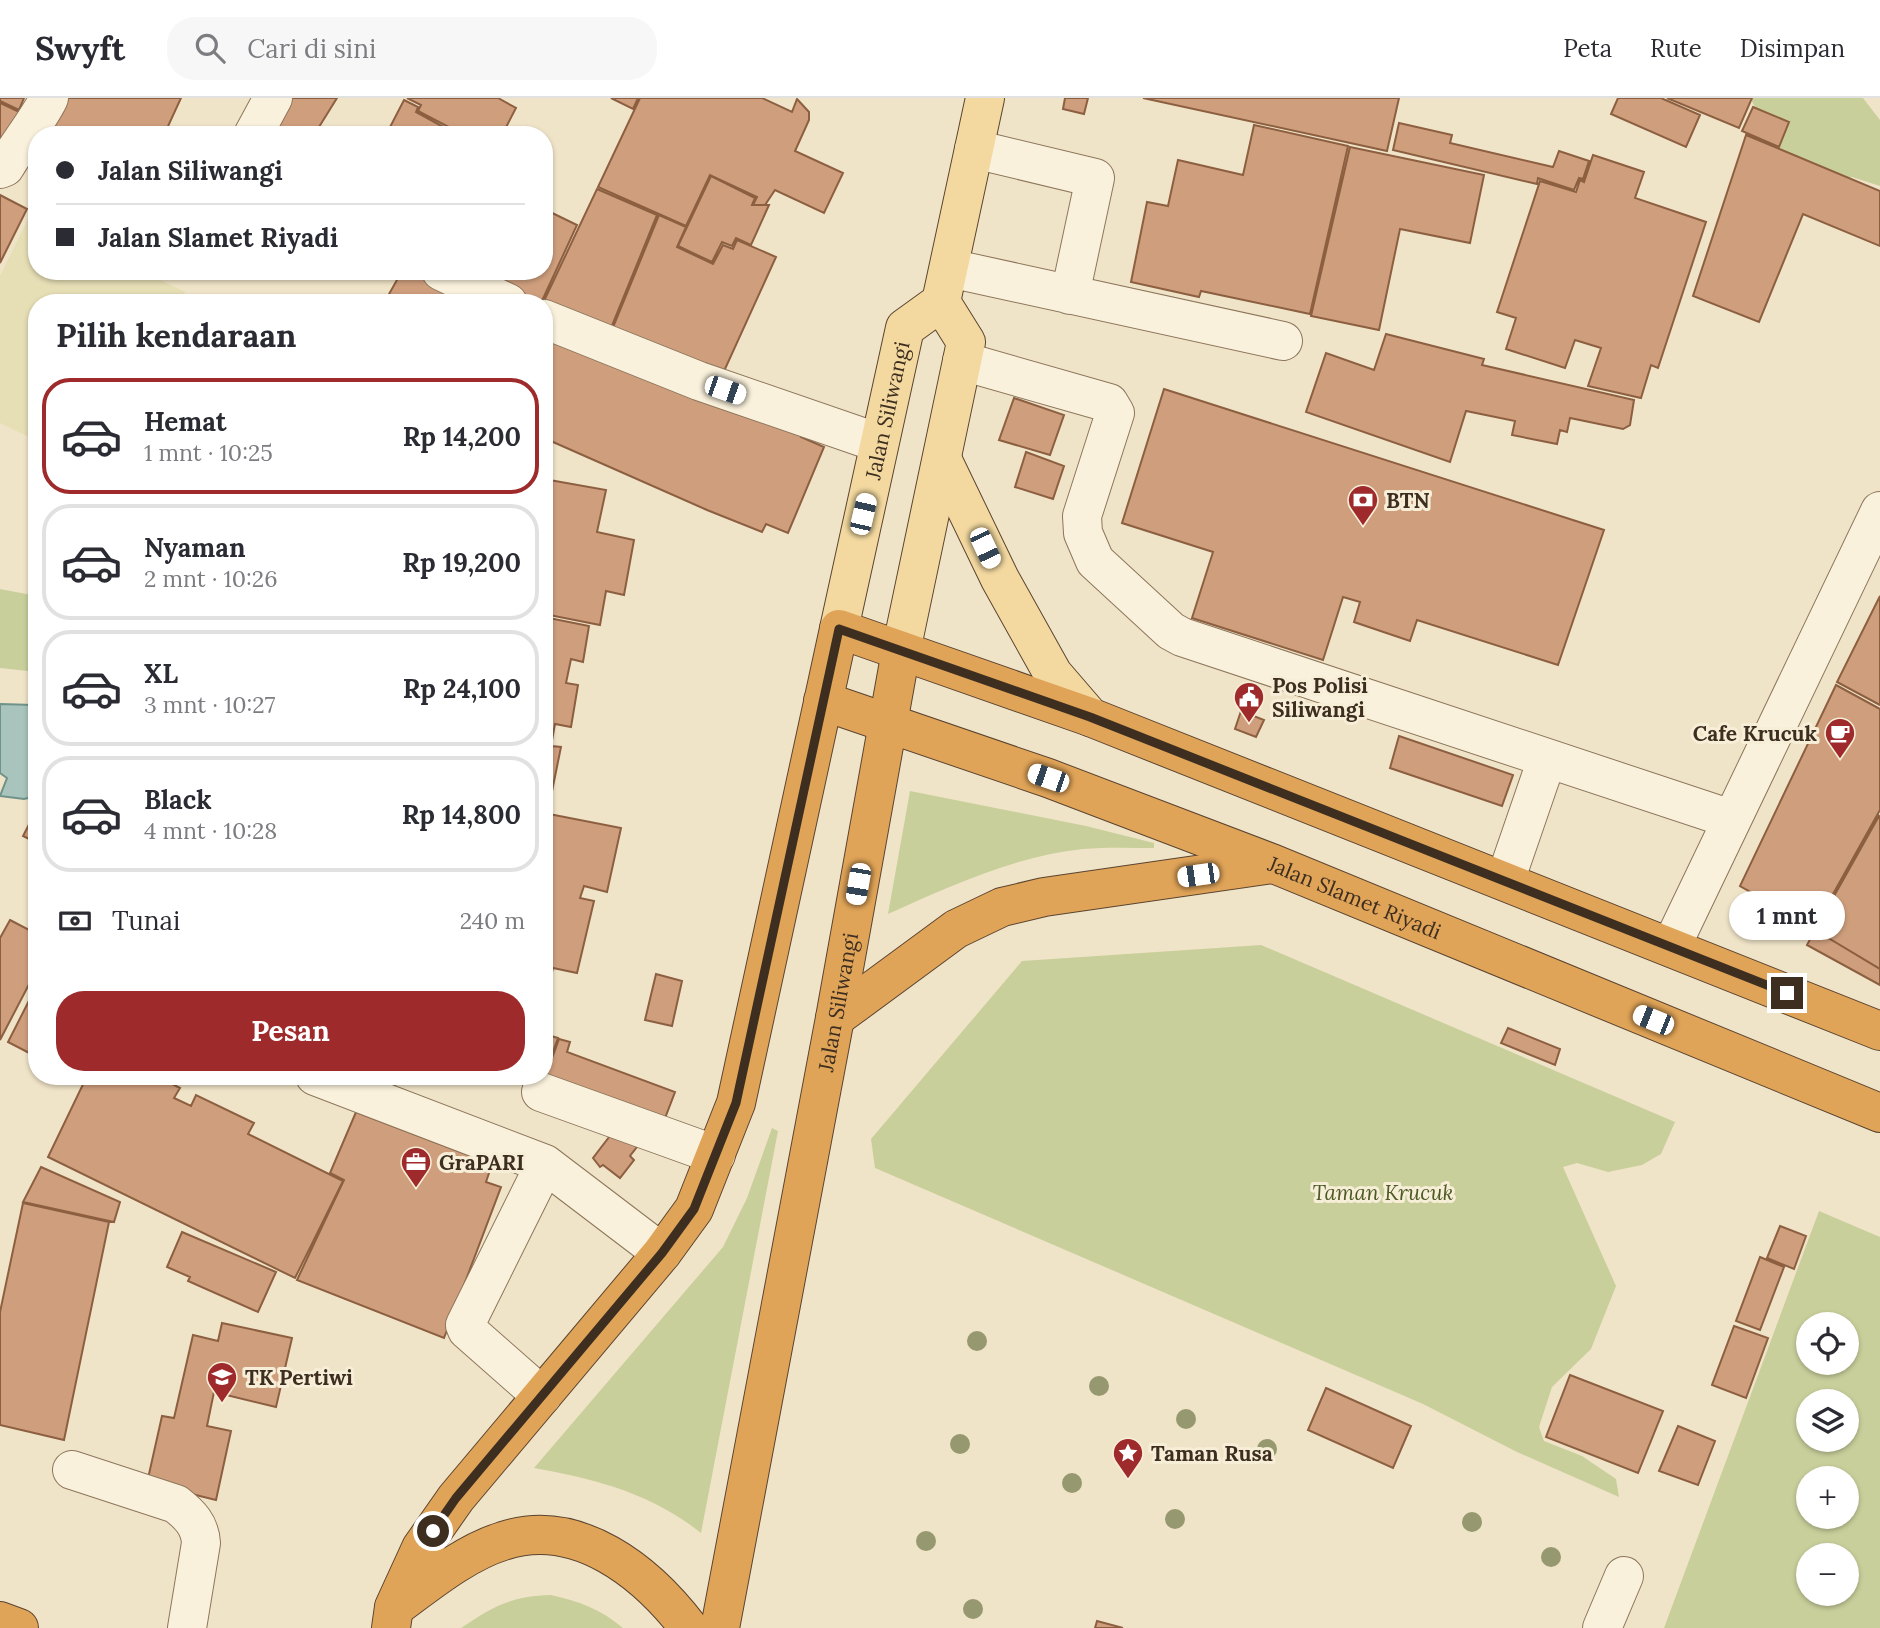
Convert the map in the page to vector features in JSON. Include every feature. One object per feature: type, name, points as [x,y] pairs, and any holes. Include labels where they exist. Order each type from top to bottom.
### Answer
[{"type":"highway","points":[[839,629],[1090,717],[1880,1031]]},
{"type":"highway","name":"Jalan Siliwangi","points":[[384,1621],[421,1548],[456,1498],[662,1253],[694,1209],[736,1103],[839,629]]},
{"type":"highway","name":"Jalan Siliwangi","points":[[720,1628],[901,651]]},
{"type":"highway","name":"Jalan Slamet Riyadi","points":[[823,701],[1048,778],[1274,864],[1880,1114]]},
{"type":"highway","points":[[835,1018],[947,935],[1002,907],[1044,897],[1274,864]]},
{"type":"highway","points":[[384,1621],[481,1551],[504,1540],[549,1535],[596,1547],[632,1568],[665,1597],[689,1628]]},
{"type":"highway","points":[[0,1620],[19,1628]]},
{"type":"main road","points":[[945,285],[985,98]]},
{"type":"main road","name":"Jalan Siliwangi","points":[[839,629],[905,328],[945,285],[966,342],[901,651]]},
{"type":"main road","points":[[943,461],[1000,579],[1053,674],[1090,717]]},
{"type":"street","points":[[31,126],[38,119],[49,98]]},
{"type":"street","points":[[258,126],[272,98]]},
{"type":"street","points":[[0,169],[5,167],[28,129]]},
{"type":"street","points":[[974,149],[1095,178],[1070,295]]},
{"type":"street","points":[[459,280],[490,294]]},
{"type":"street","points":[[945,285],[1070,295],[1283,341]]},
{"type":"street","points":[[553,323],[699,381],[879,443]]},
{"type":"street","points":[[962,361],[1109,403],[1115,413],[1082,516],[1083,533],[1095,561],[1171,631],[1731,819]]},
{"type":"street","points":[[1671,947],[1880,511]]},
{"type":"street","points":[[1505,881],[1547,759]]},
{"type":"street","points":[[339,1085],[545,1164],[662,1253]]},
{"type":"street","points":[[541,1092],[716,1154]]},
{"type":"street","points":[[542,1396],[467,1330],[465,1325],[545,1164]]},
{"type":"street","points":[[72,1470],[176,1504],[188,1514],[200,1531],[201,1542],[187,1628]]},
{"type":"street","points":[[1602,1628],[1624,1576]]},
{"type":"shaded area","points":[[28,219],[28,280],[160,280],[185,292],[28,294],[28,437],[0,423],[0,276]]},
{"type":"green space","points":[[1750,98],[1863,98],[1880,120],[1880,186],[1852,177],[1827,183],[1774,147],[1756,128],[1756,109]]},
{"type":"green space","points":[[0,589],[28,594],[28,671],[0,668]]},
{"type":"green space","points":[[910,791],[1086,826],[1154,843],[1154,848],[1083,849],[1033,858],[959,883],[888,914]]},
{"type":"green space","name":"Taman Krucuk","points":[[1261,945],[1675,1122],[1661,1154],[1642,1165],[1608,1172],[1577,1163],[1563,1167],[1616,1286],[1591,1349],[1552,1387],[1539,1427],[1544,1441],[1582,1456],[1616,1479],[1619,1497],[1517,1452],[1423,1404],[875,1168],[871,1139],[1022,961]]},
{"type":"green space","points":[[772,1128],[778,1131],[701,1533],[662,1508],[622,1490],[579,1477],[534,1468],[723,1247],[747,1198]]},
{"type":"green space","points":[[1819,1211],[1880,1237],[1880,1628],[1664,1628]]},
{"type":"green space","points":[[551,1595],[590,1607],[623,1628],[461,1628],[503,1604],[525,1597]]},
{"type":"water","points":[[0,704],[28,705],[28,798],[0,796],[7,778],[0,773]]},
{"type":"building","points":[[0,98],[24,98],[19,110],[0,101]]},
{"type":"building","points":[[59,98],[181,98],[168,126],[46,126]]},
{"type":"building","points":[[283,98],[337,98],[320,126],[269,126]]},
{"type":"building","points":[[407,98],[498,98],[516,108],[507,126],[447,126],[418,111],[421,105]]},
{"type":"building","points":[[611,98],[638,98],[633,109]]},
{"type":"building","points":[[640,98],[762,98],[792,112],[797,99],[809,112],[809,120],[795,151],[843,173],[824,213],[775,190],[765,205],[753,205],[757,197],[710,175],[686,226],[598,187]]},
{"type":"building","points":[[1065,98],[1088,98],[1084,114],[1063,109]]},
{"type":"building","points":[[1143,98],[1399,98],[1387,151]]},
{"type":"building","points":[[1618,98],[1661,98],[1700,115],[1686,147],[1611,114]]},
{"type":"building","points":[[1667,98],[1752,98],[1739,128]]},
{"type":"building","points":[[404,100],[418,107],[416,112],[442,126],[391,126]]},
{"type":"building","points":[[0,103],[30,117],[0,156]]},
{"type":"building","points":[[1753,107],[1789,122],[1779,147],[1742,131]]},
{"type":"building","points":[[1399,123],[1452,135],[1450,143],[1553,167],[1559,151],[1589,161],[1583,179],[1579,178],[1574,190],[1538,178],[1537,184],[1393,150]]},
{"type":"building","points":[[1254,125],[1348,146],[1310,314],[1201,291],[1199,297],[1131,282],[1147,202],[1168,206],[1178,160],[1243,175]]},
{"type":"building","points":[[1746,135],[1880,191],[1880,246],[1803,214],[1759,322],[1693,296]]},
{"type":"building","points":[[1350,147],[1484,175],[1470,243],[1400,229],[1379,330],[1311,316]]},
{"type":"building","points":[[1593,155],[1644,172],[1635,198],[1706,222],[1658,368],[1651,365],[1641,398],[1588,386],[1601,348],[1575,340],[1565,368],[1506,349],[1516,318],[1497,312],[1540,181],[1576,192],[1580,180],[1584,182]]},
{"type":"building","points":[[711,176],[755,198],[752,205],[769,205],[751,245],[736,238],[732,246],[722,242],[712,262],[678,246]]},
{"type":"building","points":[[597,189],[657,215],[607,338],[553,308],[553,294],[547,294]]},
{"type":"building","points":[[0,195],[27,209],[0,263]]},
{"type":"building","points":[[553,213],[577,225],[553,277]]},
{"type":"building","points":[[659,215],[686,227],[677,247],[713,264],[723,245],[733,249],[737,240],[776,257],[720,380],[609,337]]},
{"type":"building","points":[[397,280],[446,280],[477,294],[389,294]]},
{"type":"building","points":[[479,280],[552,280],[545,294],[508,294]]},
{"type":"building","points":[[553,323],[805,428],[801,437],[824,447],[788,533],[766,524],[762,532],[553,442]]},
{"type":"building","points":[[1386,334],[1484,359],[1482,365],[1634,400],[1630,425],[1623,429],[1570,418],[1567,432],[1560,430],[1557,444],[1512,435],[1515,421],[1466,411],[1450,462],[1306,412],[1326,353],[1374,370]]},
{"type":"building","name":"BTN","points":[[1164,389],[1604,530],[1558,665],[1417,620],[1410,641],[1354,622],[1360,602],[1343,597],[1323,660],[1192,618],[1213,552],[1122,523]]},
{"type":"building","points":[[1014,398],[1064,415],[1050,455],[999,440]]},
{"type":"building","points":[[1026,452],[1064,466],[1053,499],[1015,487]]},
{"type":"building","points":[[553,481],[606,490],[597,532],[634,540],[624,595],[606,591],[600,625],[553,616]]},
{"type":"building","points":[[1880,596],[1880,705],[1837,682]]},
{"type":"building","points":[[553,619],[589,626],[583,662],[571,659],[566,683],[578,685],[571,727],[555,724],[553,735]]},
{"type":"building","name":"Cafe Krucuk","points":[[1836,685],[1880,709],[1880,810],[1814,928],[1740,886]]},
{"type":"building","name":"Pos Polisi Siliwangi","points":[[1241,711],[1264,720],[1256,737],[1235,729]]},
{"type":"building","points":[[1399,736],[1513,775],[1502,806],[1390,768]]},
{"type":"building","points":[[553,746],[561,747],[553,786]]},
{"type":"building","points":[[553,815],[621,828],[607,892],[584,886],[580,898],[594,901],[577,973],[553,968]]},
{"type":"building","points":[[1880,817],[1880,969],[1815,930]]},
{"type":"building","points":[[10,920],[28,929],[28,986],[0,1040],[0,938]]},
{"type":"building","points":[[1815,930],[1880,969],[1880,985],[1807,945]]},
{"type":"building","points":[[656,974],[682,981],[672,1026],[645,1020]]},
{"type":"building","points":[[28,1003],[28,1052],[8,1042]]},
{"type":"building","points":[[1508,1028],[1560,1049],[1555,1065],[1501,1043]]},
{"type":"building","points":[[553,1037],[558,1038],[553,1052]]},
{"type":"building","points":[[559,1039],[570,1042],[567,1052],[675,1092],[662,1126],[542,1086],[553,1085],[553,1056]]},
{"type":"building","points":[[83,1085],[174,1085],[180,1088],[174,1098],[191,1106],[196,1095],[254,1123],[248,1134],[343,1181],[295,1278],[48,1157]]},
{"type":"building","points":[[384,1085],[395,1085],[390,1091]]},
{"type":"building","points":[[356,1112],[492,1164],[486,1182],[501,1187],[444,1338],[297,1280],[344,1180],[330,1173]]},
{"type":"building","points":[[616,1128],[640,1143],[630,1156],[634,1160],[620,1178],[603,1165],[600,1167],[593,1158]]},
{"type":"building","points":[[41,1167],[120,1202],[114,1222],[23,1202]]},
{"type":"building","points":[[23,1203],[109,1222],[64,1440],[0,1425],[0,1312]]},
{"type":"building","points":[[1780,1226],[1806,1236],[1794,1269],[1767,1258]]},
{"type":"building","points":[[182,1232],[276,1272],[258,1312],[188,1281],[190,1277],[167,1267]]},
{"type":"building","points":[[1760,1257],[1784,1267],[1760,1330],[1736,1321]]},
{"type":"building","points":[[222,1323],[292,1338],[276,1407],[214,1392],[207,1426],[231,1431],[216,1500],[147,1483],[162,1416],[174,1418],[193,1335],[218,1341]]},
{"type":"building","points":[[1734,1326],[1768,1338],[1746,1398],[1712,1385]]},
{"type":"building","points":[[1570,1375],[1663,1411],[1638,1473],[1546,1437]]},
{"type":"building","points":[[1326,1388],[1411,1426],[1393,1468],[1308,1430]]},
{"type":"building","points":[[1678,1426],[1715,1441],[1698,1485],[1659,1471]]},
{"type":"building","points":[[1097,1621],[1123,1628],[1095,1628]]},
{"type":"place","name":"BTN","points":[[1363,527]]},
{"type":"place","name":"Pos Polisi Siliwangi","points":[[1249,724]]},
{"type":"place","name":"Cafe Krucuk","points":[[1840,760]]},
{"type":"place","name":"GraPARI","points":[[416,1189]]},
{"type":"place","name":"TK Pertiwi","points":[[222,1404]]},
{"type":"place","name":"Taman Rusa","points":[[1128,1480]]},
{"type":"route","points":[[433,1531],[456,1498],[662,1253],[694,1209],[736,1103],[839,629],[1090,717],[1787,993]]}]
